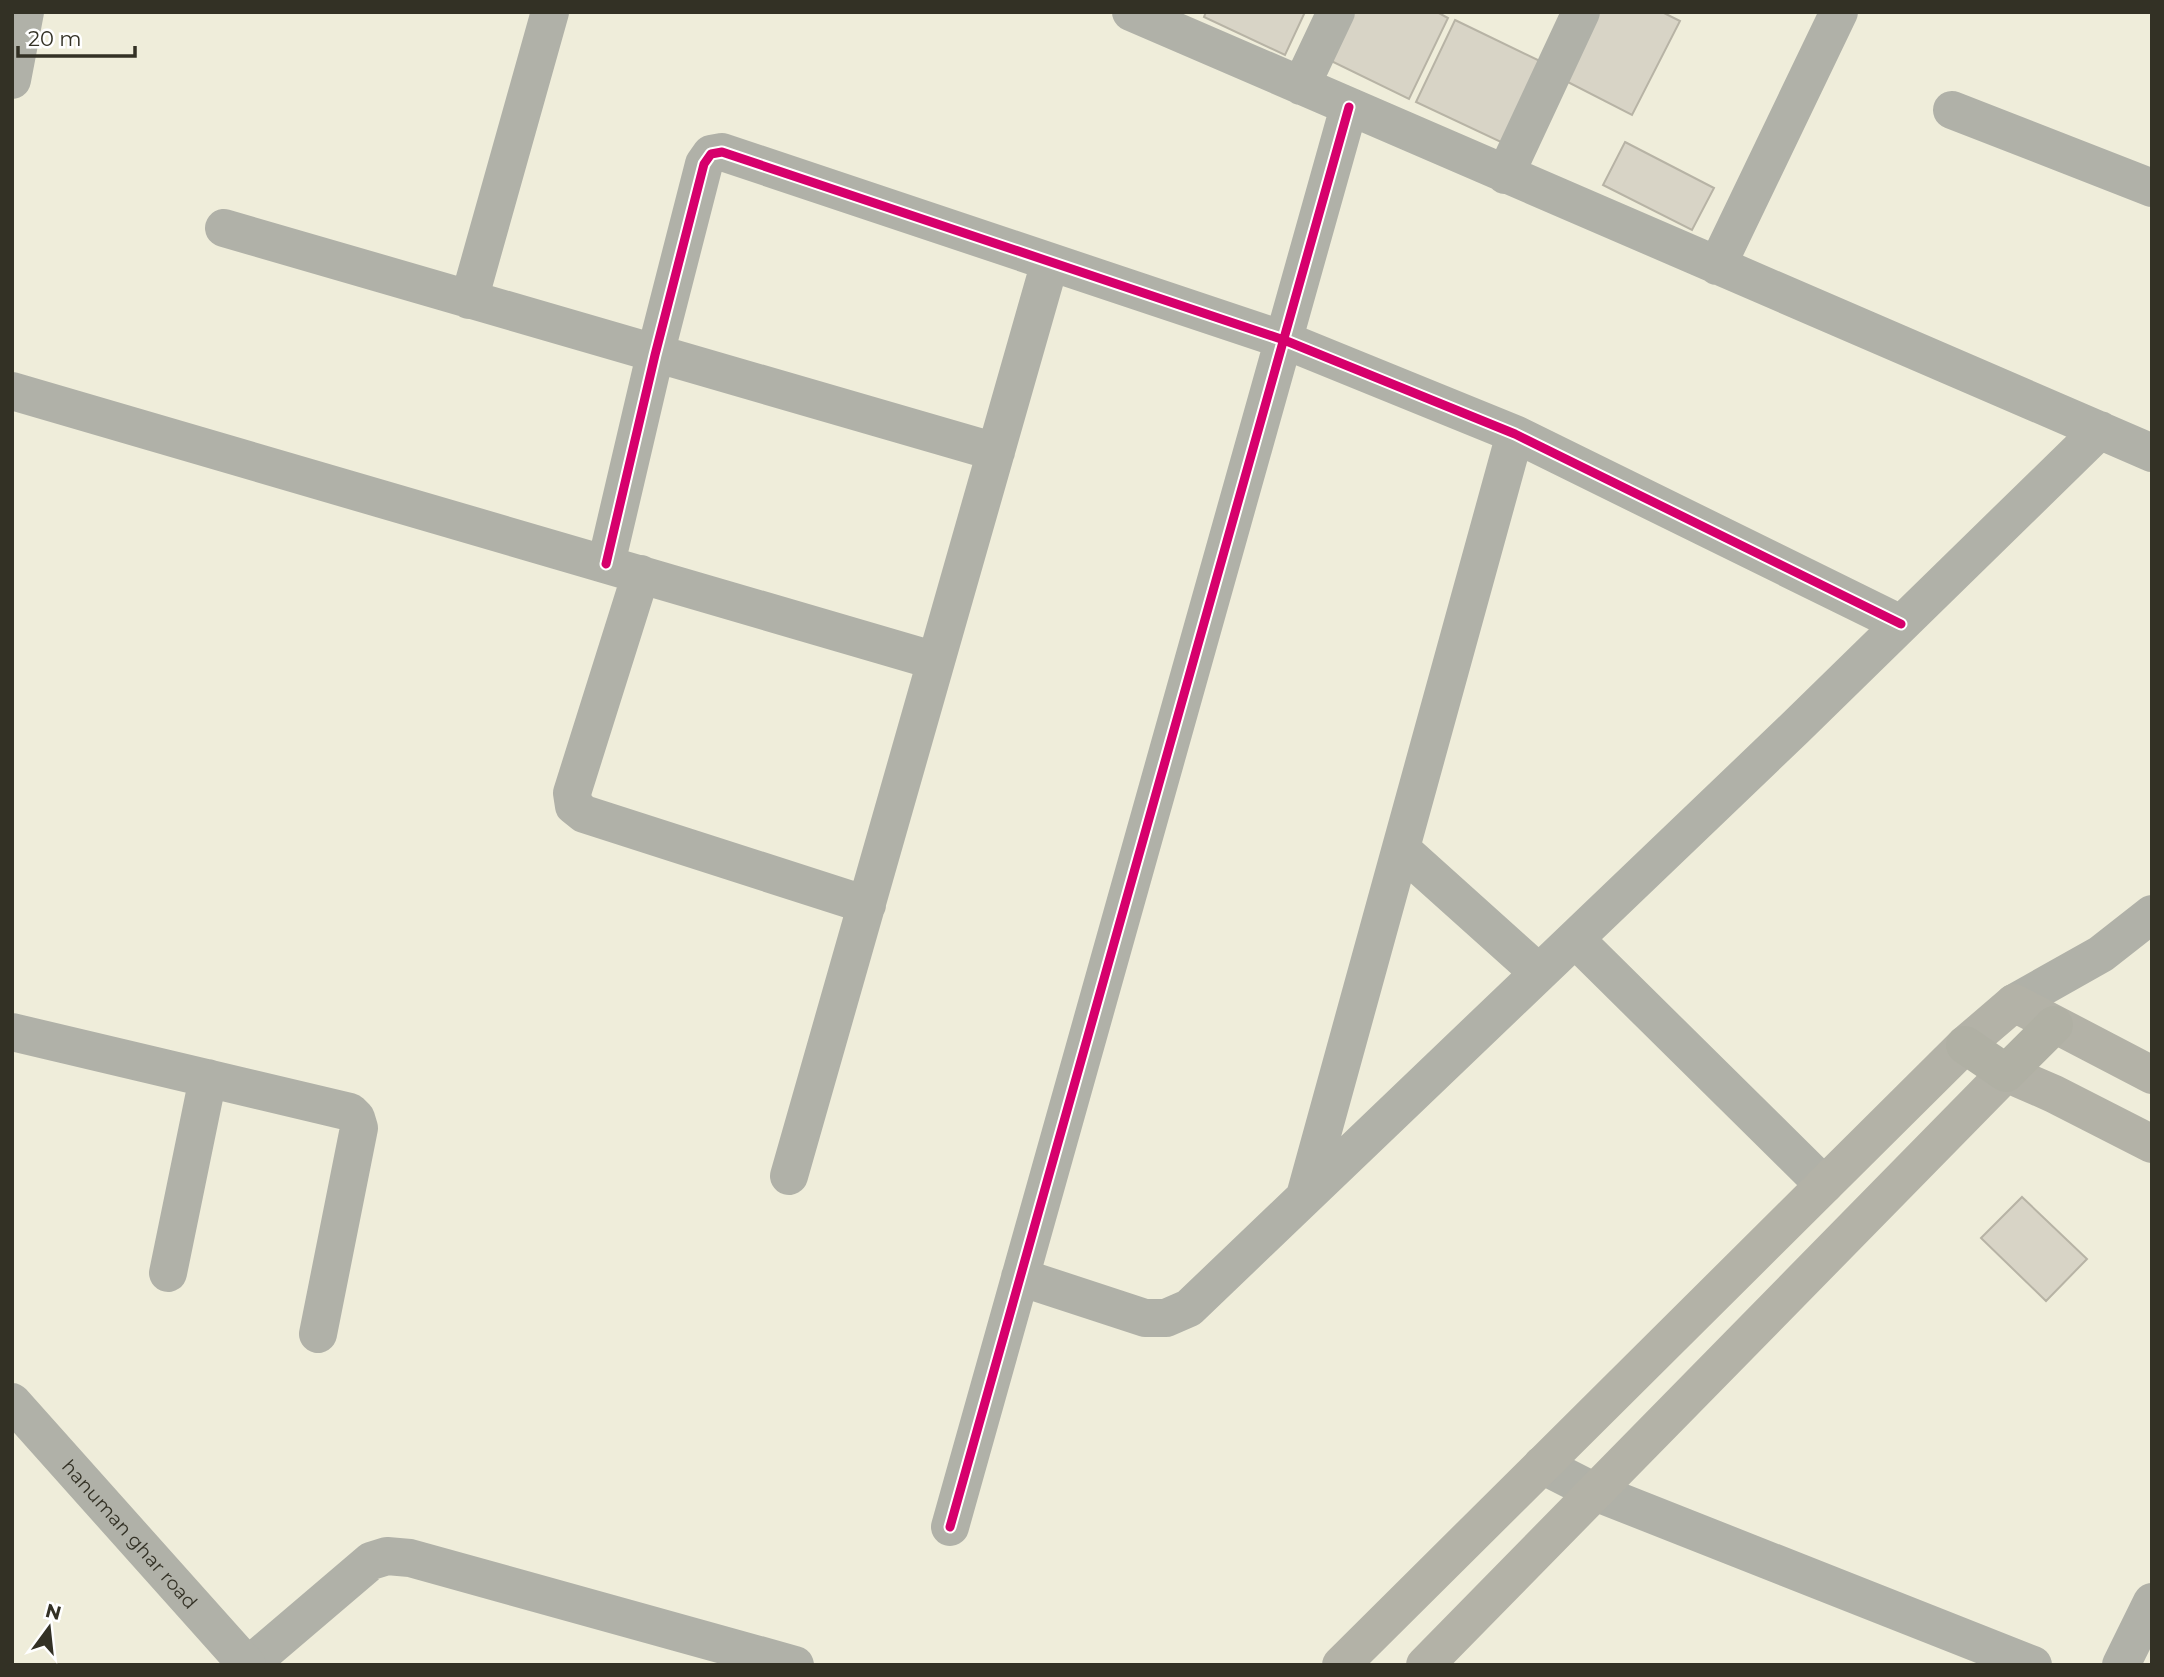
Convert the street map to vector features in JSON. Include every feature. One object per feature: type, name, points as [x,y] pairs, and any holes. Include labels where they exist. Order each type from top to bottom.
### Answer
[{"type":"highway","points":[[1965,1045],[2006,1073],[2054,1025]]},
{"type":"main road","points":[[1341,1665],[1965,1045],[2014,1003],[2152,1075]]},
{"type":"main road","points":[[1425,1665],[2006,1073],[2054,1094],[2152,1144]]},
{"type":"street","points":[[12,80],[25,12]]},
{"type":"street","points":[[469,300],[550,12]]},
{"type":"street","points":[[1132,12],[2152,453]]},
{"type":"street","points":[[1301,86],[1336,12]]},
{"type":"street","points":[[1505,175],[1581,12]]},
{"type":"street","points":[[1717,266],[1839,12]]},
{"type":"street","points":[[950,1527],[1349,107]]},
{"type":"street","points":[[1952,110],[2152,188]]},
{"type":"street","points":[[867,905],[584,814],[574,806],[572,793],[624,569],[655,355],[704,164],[711,154],[722,152],[1284,340],[1515,434],[1901,624]]},
{"type":"street","points":[[223,228],[996,452]]},
{"type":"street","points":[[789,1176],[1050,262]]},
{"type":"street","points":[[12,391],[936,661]]},
{"type":"street","points":[[1020,1277],[1145,1318],[1166,1318],[1189,1308],[1575,939],[2100,430]]},
{"type":"street","points":[[1305,1196],[1515,434]]},
{"type":"street","points":[[1401,849],[1539,973]]},
{"type":"street","points":[[2014,1003],[2101,954],[2152,914]]},
{"type":"street","points":[[1575,939],[1824,1185]]},
{"type":"street","points":[[2054,1025],[2101,954]]},
{"type":"street","points":[[12,1031],[350,1112],[356,1118],[359,1128],[318,1334]]},
{"type":"street","points":[[168,1273],[208,1078]]},
{"type":"street","name":"hanuman ghar road","points":[[15,1412],[248,1665]]},
{"type":"street","points":[[1542,1465],[1595,1492],[2032,1665]]},
{"type":"street","points":[[248,1665],[371,1561],[387,1556],[410,1558],[794,1665]]},
{"type":"street","points":[[2121,1665],[2152,1602]]},
{"type":"building","points":[[1206,12],[1305,12],[1285,55],[1204,17]]},
{"type":"building","points":[[1344,12],[1437,12],[1448,18],[1409,99],[1323,57]]},
{"type":"building","points":[[1593,12],[1662,12],[1680,21],[1632,115],[1560,78]]},
{"type":"building","points":[[1455,20],[1542,62],[1503,143],[1416,102]]},
{"type":"building","points":[[1625,142],[1714,188],[1692,230],[1603,185]]},
{"type":"building","points":[[2022,1197],[2087,1259],[2046,1301],[1981,1238]]},
{"type":"cycle path","points":[[950,1527],[1349,107]]},
{"type":"cycle path","points":[[606,564],[655,355],[704,164],[711,154],[722,152],[1284,340],[1515,434],[1901,624]]}]
